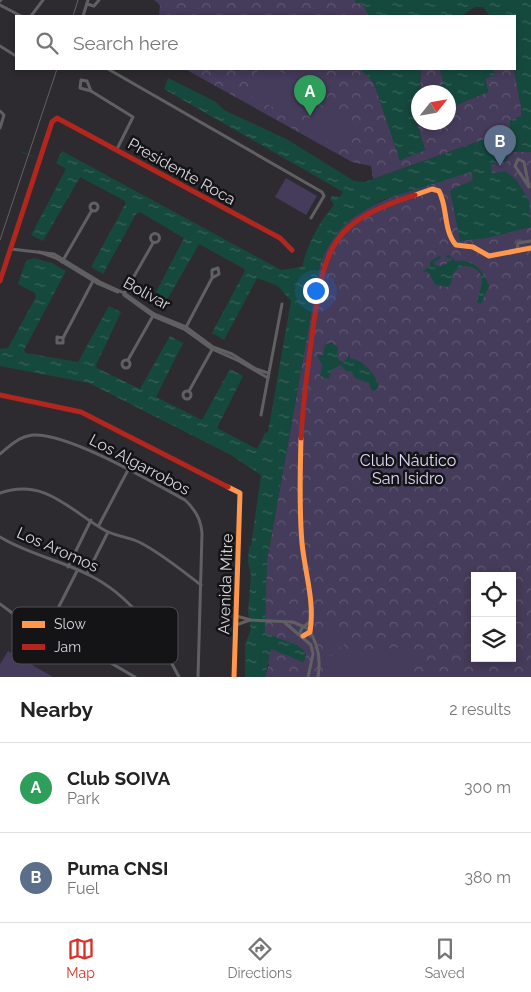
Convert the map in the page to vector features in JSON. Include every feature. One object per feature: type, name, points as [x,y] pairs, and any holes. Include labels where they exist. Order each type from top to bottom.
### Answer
[{"type":"street","points":[[33,15],[42,0]]},
{"type":"street","points":[[83,15],[87,2],[94,6],[99,0]]},
{"type":"street","points":[[0,2],[20,15]]},
{"type":"street","points":[[0,46],[15,55]]},
{"type":"street","points":[[110,70],[324,193],[311,218]]},
{"type":"street","points":[[91,92],[133,117],[117,149]]},
{"type":"street","points":[[0,111],[4,115],[0,128]]},
{"type":"street","points":[[0,116],[3,120]]},
{"type":"street","name":"Presidente Roca","points":[[11,249],[52,122],[56,118],[280,238],[292,250]]},
{"type":"street","points":[[518,159],[524,162],[530,189],[515,166],[518,159]]},
{"type":"street","points":[[310,632],[313,619],[311,589],[304,564],[302,541],[302,435],[307,369],[318,292],[323,269],[330,250],[346,230],[372,212],[432,189],[439,191],[443,197],[453,244],[473,247],[489,256],[531,248]]},
{"type":"street","points":[[63,261],[92,210]]},
{"type":"street","points":[[517,252],[518,244],[531,241]]},
{"type":"street","points":[[124,294],[153,242]]},
{"type":"street","points":[[0,281],[11,249]]},
{"type":"street","name":"Bolivar","points":[[11,249],[39,252],[63,261],[94,280],[124,294],[153,315],[185,328],[212,348],[245,362],[268,376]]},
{"type":"street","points":[[185,328],[213,276]]},
{"type":"street","points":[[63,338],[94,280]]},
{"type":"street","points":[[261,415],[282,304]]},
{"type":"street","points":[[128,360],[153,315]]},
{"type":"street","points":[[189,391],[212,348]]},
{"type":"street","name":"Avenida Mitre","points":[[0,395],[81,412],[240,492],[234,677]]},
{"type":"street","name":"Los Algarrobos","points":[[0,454],[22,438],[40,436],[68,442],[128,470],[185,500],[196,512],[202,533],[198,677]]},
{"type":"street","points":[[99,525],[128,470]]},
{"type":"street","points":[[0,493],[24,489],[39,491],[69,504],[108,532],[126,536],[146,546],[201,585]]},
{"type":"street","points":[[68,567],[91,520]]},
{"type":"street","points":[[87,574],[108,532]]},
{"type":"street","name":"Los Aromos","points":[[0,537],[24,550],[87,574],[119,595],[132,607]]},
{"type":"street","points":[[59,607],[77,571]]},
{"type":"street","points":[[0,604],[12,613]]},
{"type":"street","points":[[236,616],[252,620],[293,622],[305,627],[310,632],[320,657],[318,677]]},
{"type":"street","points":[[302,635],[302,628],[313,619]]},
{"type":"street","points":[[236,625],[252,620]]},
{"type":"street","points":[[284,622],[311,644],[314,654],[308,677]]},
{"type":"street","points":[[302,635],[310,632]]},
{"type":"street","points":[[113,664],[134,677]]},
{"type":"street","name":"Los Aromos","points":[[171,664],[179,677]]},
{"type":"green space","points":[[154,0],[357,0],[355,1],[362,2],[368,15],[159,15],[160,5]]},
{"type":"green space","points":[[187,70],[362,70],[374,83],[400,160],[425,150],[419,130],[456,130],[456,105],[488,92],[485,79],[495,74],[493,70],[514,70],[521,116],[505,132],[373,179],[371,166],[352,162]]},
{"type":"green space","points":[[258,70],[278,70],[315,89],[298,121],[246,93]]},
{"type":"green space","points":[[282,70],[324,70],[315,87]]},
{"type":"green space","points":[[421,70],[440,70],[444,84],[420,85]]},
{"type":"green space","points":[[317,105],[353,125],[340,149],[304,129]]},
{"type":"green space","name":"Club Náutico San Isidro","points":[[512,152],[531,152],[531,677],[265,677],[271,648],[303,662],[306,655],[302,649],[264,633],[267,560],[320,264],[325,253],[333,238],[344,225],[375,204],[413,189],[491,164],[508,161],[508,154]]},
{"type":"green space","points":[[286,178],[317,196],[306,215],[275,197]]},
{"type":"green space","points":[[342,627],[344,647],[324,649],[323,629]]},
{"type":"green space","points":[[410,646],[413,677],[325,677],[323,657]]},
{"type":"green space","points":[[8,651],[12,653],[12,664],[30,664],[53,677],[0,677],[0,664]]},
{"type":"water","points":[[355,0],[531,0],[531,152],[512,152],[508,154],[508,161],[491,164],[492,173],[506,171],[517,181],[529,200],[531,227],[487,238],[460,241],[450,190],[473,180],[471,172],[382,200],[352,218],[342,227],[327,248],[320,264],[267,560],[265,633],[297,645],[306,653],[304,662],[271,649],[265,677],[245,677],[245,645],[251,629],[248,613],[251,574],[248,562],[249,546],[251,546],[261,475],[231,455],[89,383],[0,366],[0,349],[8,348],[36,297],[35,293],[18,284],[26,261],[34,258],[52,263],[66,271],[24,350],[26,353],[78,362],[109,306],[121,312],[96,365],[97,368],[140,389],[170,336],[183,343],[156,397],[202,420],[230,369],[243,376],[217,428],[257,449],[265,433],[268,432],[291,301],[278,286],[257,278],[224,340],[212,333],[245,271],[243,268],[199,244],[163,307],[152,300],[184,238],[140,212],[136,214],[103,274],[91,267],[126,203],[80,177],[43,241],[31,235],[66,169],[56,163],[62,151],[281,270],[302,267],[314,234],[334,205],[330,199],[332,196],[340,197],[343,192],[164,89],[168,78],[216,102],[224,110],[288,140],[354,181],[365,182],[505,132],[510,128],[510,120],[521,116],[514,70],[516,70],[516,15],[489,15],[483,7],[475,7],[463,15],[368,15],[362,2],[356,4]]},
{"type":"water","points":[[362,70],[421,70],[420,85],[411,85],[411,130],[419,130],[425,150],[400,160],[374,83]]},
{"type":"water","points":[[440,70],[493,70],[495,74],[485,79],[488,92],[456,105],[456,85],[441,85],[444,84]]},
{"type":"water","points":[[449,255],[455,261],[473,264],[484,275],[489,286],[481,304],[477,302],[482,281],[476,269],[464,266],[456,270],[448,287],[436,285],[428,272],[422,271],[430,267],[430,262],[439,256],[442,257],[434,262],[435,265],[441,266],[446,264],[450,259],[445,256]]},
{"type":"water","points":[[331,342],[338,347],[337,357],[340,361],[344,362],[350,354],[350,359],[359,361],[369,369],[376,380],[378,389],[372,391],[369,383],[355,378],[351,371],[346,371],[341,365],[331,370],[329,379],[320,376],[322,365],[317,355],[323,355],[325,345]]},
{"type":"waterway","points":[[22,152],[34,157]]},
{"type":"tram line","points":[[73,15],[78,0]]},
{"type":"tram line","points":[[0,240],[57,70]]},
{"type":"traffic: slow","points":[[415,195],[432,189],[439,191],[444,205],[449,233],[456,245],[473,247],[489,256],[531,248]]},
{"type":"traffic: slow","points":[[301,438],[301,530],[311,609],[310,632],[303,636]]},
{"type":"traffic: slow","points":[[228,487],[240,493],[234,677]]},
{"type":"traffic: jam","points":[[0,281],[52,122],[57,118],[280,238],[292,250]]},
{"type":"traffic: jam","points":[[301,438],[304,396],[317,300],[328,257],[337,240],[349,227],[365,216],[387,205],[415,195]]},
{"type":"traffic: jam","points":[[0,395],[81,412],[228,487]]},
{"type":"place","name":"Club SOIVA","points":[[310,116]]},
{"type":"place","name":"Puma CNSI","points":[[500,166]]}]
